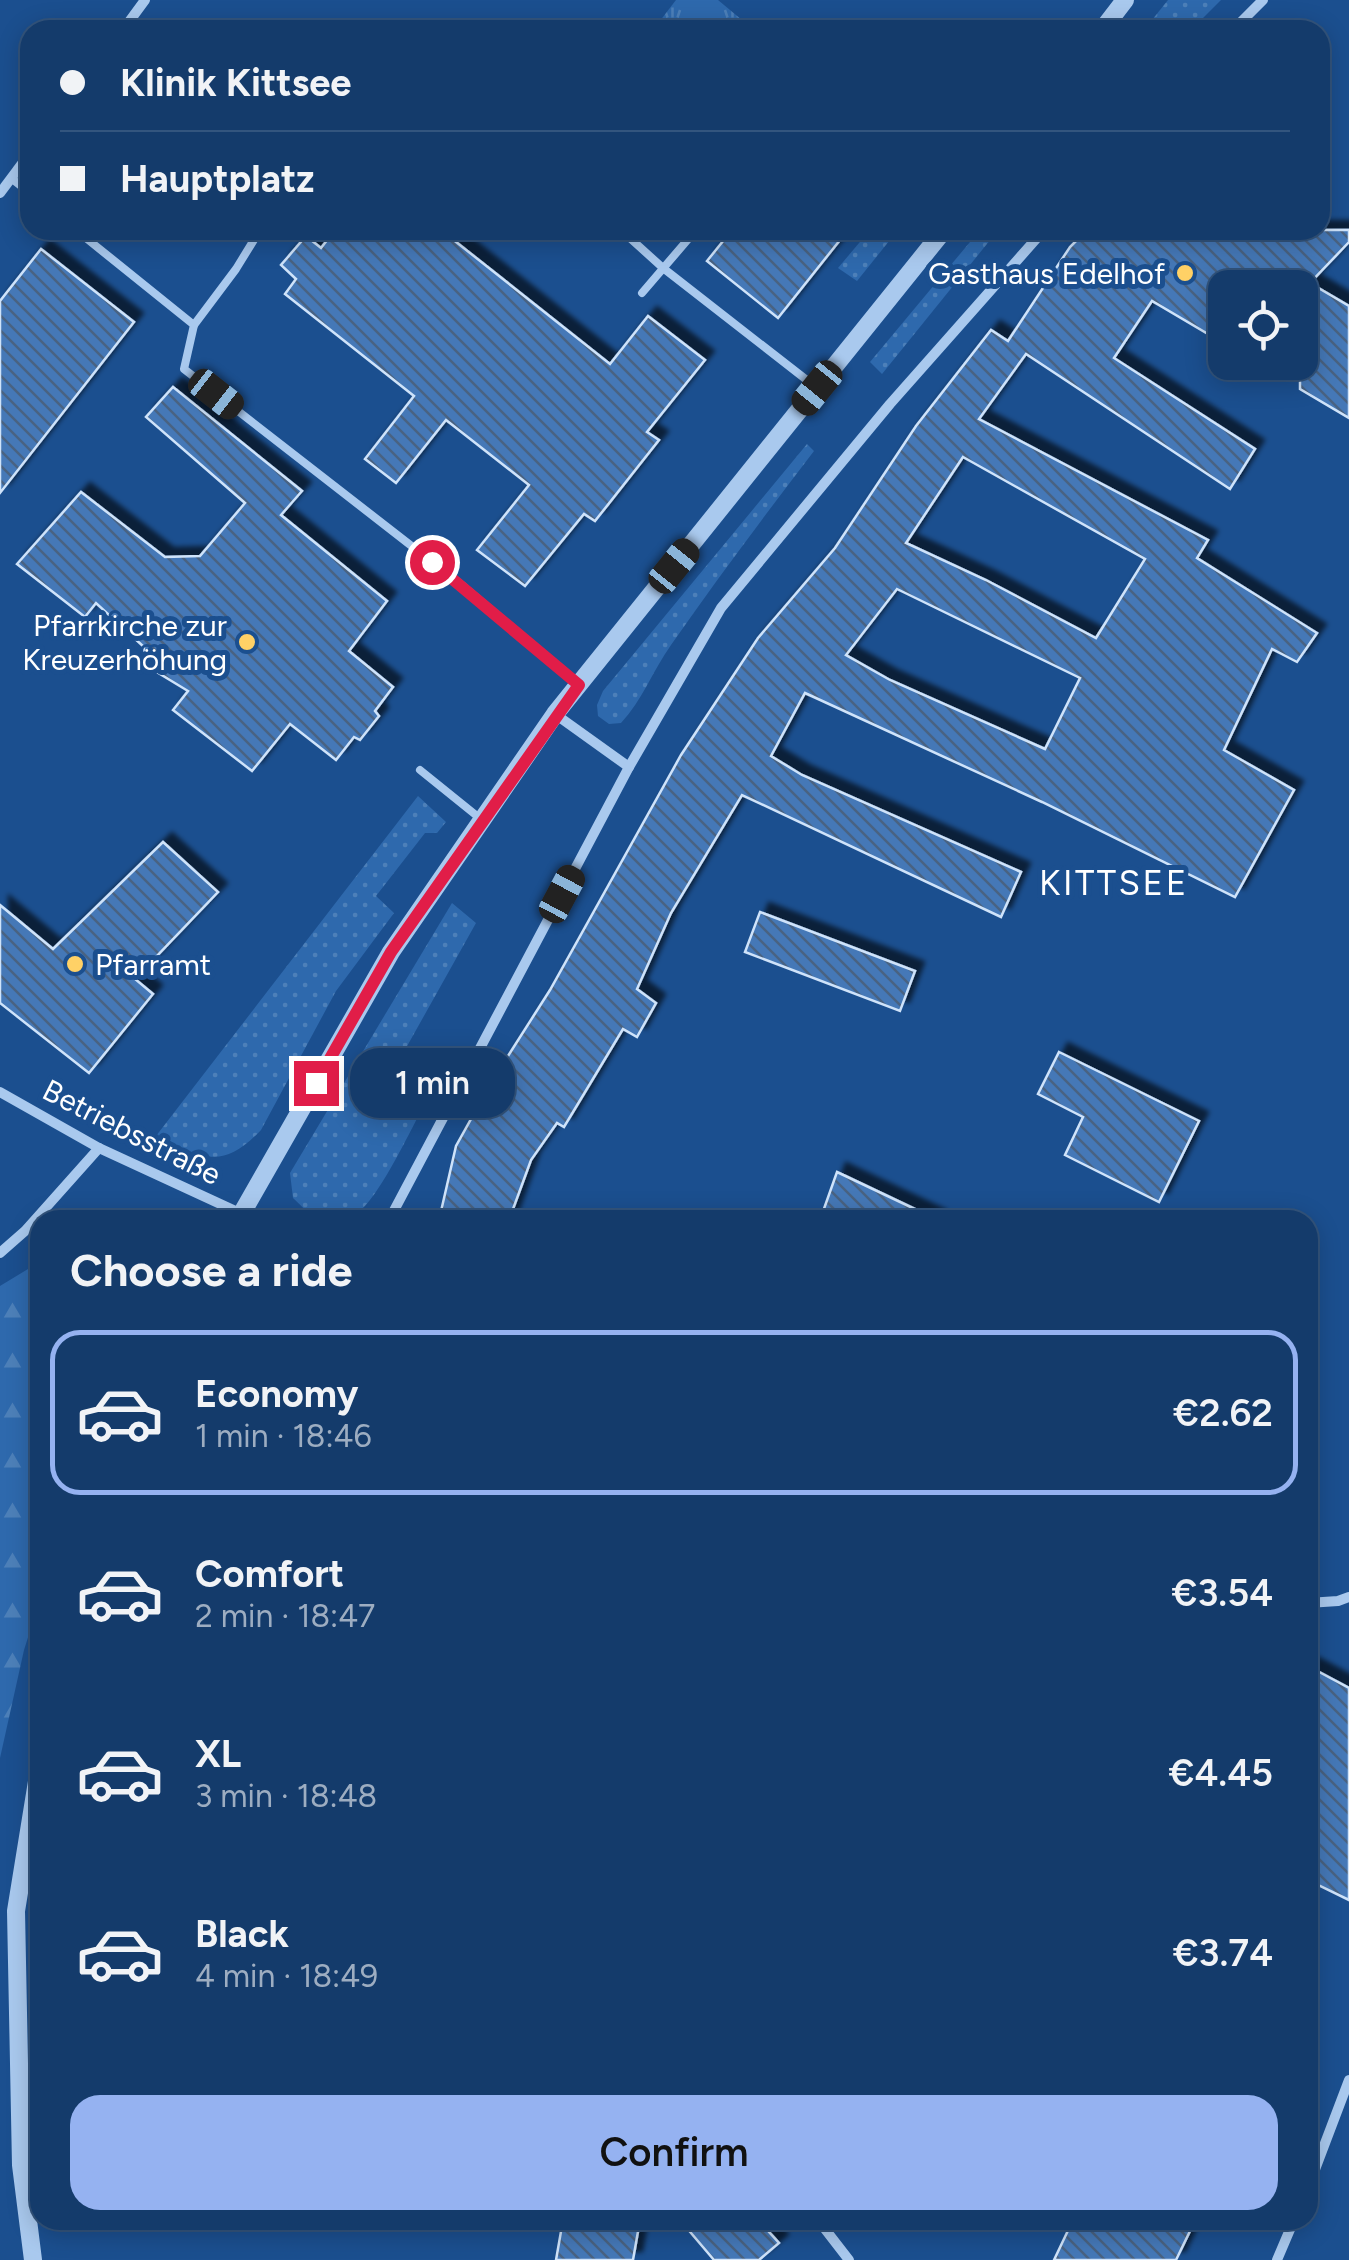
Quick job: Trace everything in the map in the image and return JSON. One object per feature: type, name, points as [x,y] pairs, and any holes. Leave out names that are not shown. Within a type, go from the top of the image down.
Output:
[{"type":"street","points":[[1110,20],[1125,0]]},
{"type":"street","points":[[1243,20],[1263,0]]},
{"type":"street","points":[[0,193],[20,166]]},
{"type":"street","points":[[249,1210],[391,952],[556,714],[936,240]]},
{"type":"street","points":[[394,1210],[628,767],[720,608],[890,404],[1035,240]]},
{"type":"street","points":[[556,714],[628,767]]},
{"type":"street","name":"Betriebsstraße","points":[[0,1092],[99,1148],[228,1210]]},
{"type":"street","points":[[44,1210],[99,1148]]},
{"type":"street","points":[[0,1253],[30,1225]]},
{"type":"street","points":[[1318,1602],[1345,1601]]},
{"type":"street","points":[[30,1826],[16,1912],[22,2164],[30,2228]]},
{"type":"street","points":[[1318,2162],[1349,2080]]},
{"type":"street","points":[[30,2230],[34,2260]]},
{"type":"street","points":[[826,2230],[848,2260]]},
{"type":"street","points":[[1277,2260],[1290,2230]]},
{"type":"lane","points":[[11,178],[20,185]]},
{"type":"lane","points":[[88,240],[194,325]]},
{"type":"lane","points":[[254,240],[194,325],[184,369],[462,586],[579,685]]},
{"type":"lane","points":[[632,240],[817,388]]},
{"type":"lane","points":[[642,292],[687,240]]},
{"type":"lane","points":[[420,770],[482,820]]},
{"type":"green space","points":[[676,0],[718,0],[742,20],[661,20]]},
{"type":"green space","points":[[1168,0],[1221,0],[1201,20],[1152,20]]},
{"type":"green space","points":[[862,240],[890,240],[857,281],[838,268]]},
{"type":"green space","points":[[972,240],[990,240],[882,374],[870,362]]},
{"type":"green space","points":[[807,444],[814,451],[688,620],[628,714],[621,723],[609,724],[598,716],[597,705],[603,691]]},
{"type":"green space","points":[[418,796],[446,822],[437,833],[425,833],[376,896],[394,913],[336,991],[261,1130],[234,1152],[211,1157],[156,1136]]},
{"type":"green space","points":[[452,903],[476,923],[392,1073],[427,1100],[385,1178],[360,1210],[306,1210],[293,1198],[290,1173]]},
{"type":"green space","points":[[30,1268],[30,1631],[0,1758],[0,1286]]},
{"type":"building","points":[[1330,230],[1349,230],[1349,242],[1318,275],[1318,270],[1208,270],[1208,334],[1152,301],[1114,358],[1255,449],[1230,489],[1026,354],[979,419],[1208,540],[1197,558],[1317,633],[1297,662],[1272,649],[1224,750],[1294,790],[1235,897],[1042,802],[805,693],[771,756],[802,775],[1021,872],[1001,917],[742,795],[671,913],[637,989],[656,1003],[637,1037],[623,1029],[564,1127],[557,1123],[531,1160],[513,1210],[441,1210],[456,1146],[550,990],[681,755],[758,638],[835,548],[916,426],[991,330],[1008,341],[1077,240],[1330,240]],"holes":[[[963,457],[1145,559],[1096,638],[906,543]],[[897,589],[1080,678],[1045,749],[890,680],[846,655]]]},
{"type":"building","points":[[303,240],[311,240],[321,248],[327,240],[454,240],[610,364],[648,316],[705,360],[647,432],[659,440],[595,521],[584,514],[525,586],[477,550],[529,485],[446,420],[396,483],[365,459],[414,396],[285,294],[296,279],[281,265]]},
{"type":"building","points":[[724,240],[840,240],[778,318],[707,261]]},
{"type":"building","points":[[41,249],[134,322],[0,493],[0,301]]},
{"type":"building","points":[[1318,288],[1349,306],[1349,418],[1300,389],[1300,380],[1318,380]]},
{"type":"building","name":"Pfarrkirche zur Kreuzerhöhung","points":[[173,387],[302,491],[281,515],[387,601],[349,651],[393,687],[375,711],[379,716],[360,740],[354,737],[336,760],[290,724],[252,771],[173,710],[188,691],[142,663],[144,647],[96,603],[85,617],[17,564],[81,492],[165,557],[200,556],[245,503],[146,417]]},
{"type":"building","name":"Pfarramt","points":[[163,842],[218,892],[135,979],[153,994],[89,1073],[0,1003],[0,905],[53,949]]},
{"type":"building","points":[[760,912],[915,971],[900,1011],[745,952]]},
{"type":"building","points":[[1059,1052],[1199,1121],[1159,1202],[1065,1155],[1083,1117],[1038,1094]]},
{"type":"building","points":[[837,1172],[917,1210],[824,1210]]},
{"type":"building","points":[[1318,1671],[1349,1688],[1349,1900],[1318,1885]]},
{"type":"building","points":[[561,2230],[638,2230],[633,2260],[556,2260]]},
{"type":"building","points":[[688,2230],[767,2230],[779,2243],[759,2260],[714,2260]]},
{"type":"building","points":[[1068,2230],[1191,2230],[1176,2260],[1054,2260]]},
{"type":"place","name":"Gasthaus Edelhof","points":[[1185,273]]},
{"type":"place","name":"Pfarrkirche zur Kreuzerhöhung","points":[[247,642]]},
{"type":"place","name":"Pfarramt","points":[[75,964]]},
{"type":"district","name":"KITTSEE","points":[[1114,883]]},
{"type":"route","points":[[316,1083],[391,952],[579,685],[432,562]]}]
